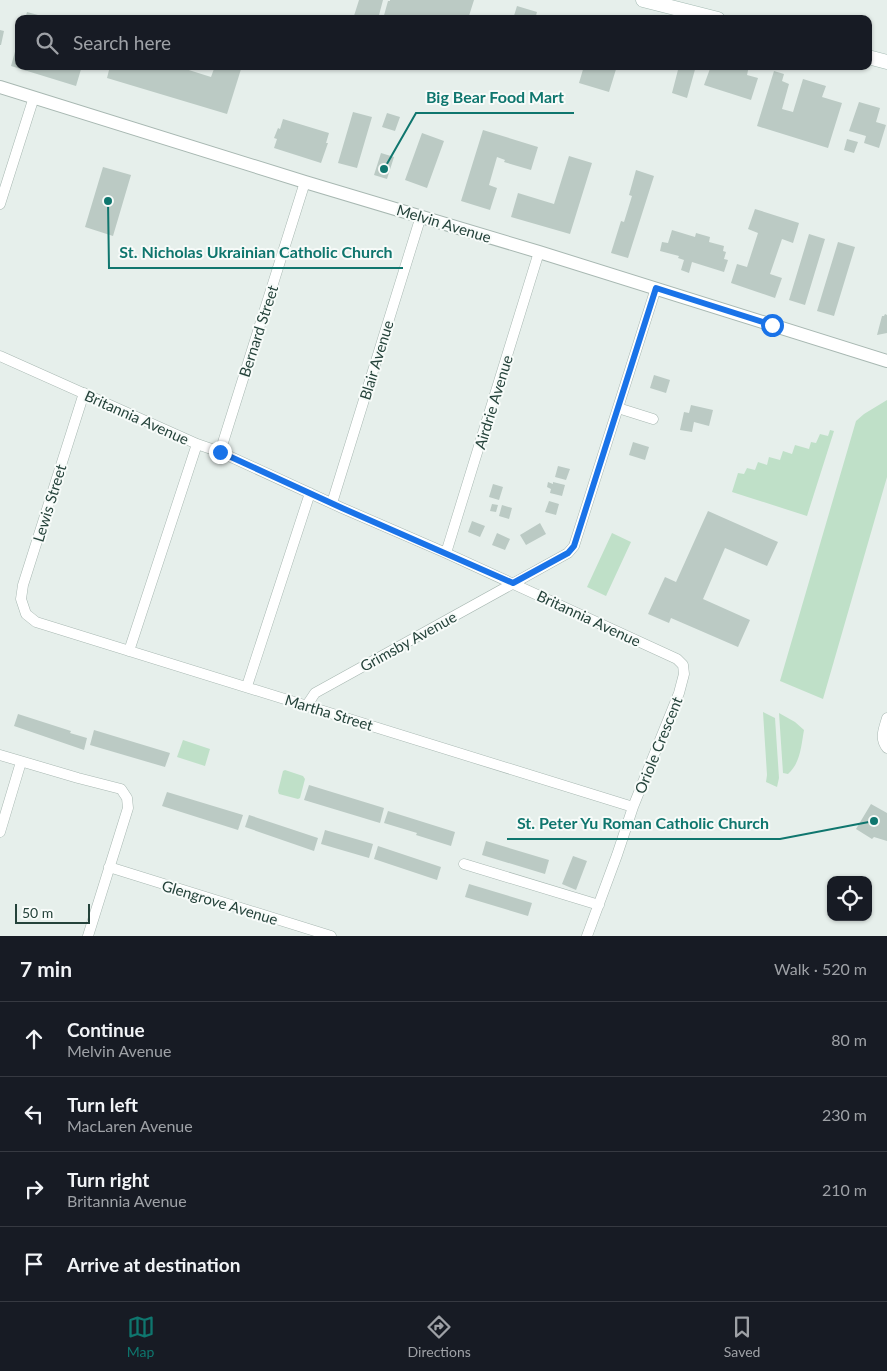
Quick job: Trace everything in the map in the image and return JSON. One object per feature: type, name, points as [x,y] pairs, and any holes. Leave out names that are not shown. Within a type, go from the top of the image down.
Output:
[{"type":"main road","points":[[643,0],[702,15]]},
{"type":"main road","points":[[872,58],[887,62]]},
{"type":"street","name":"Melvin Avenue","points":[[0,87],[656,288],[887,361]]},
{"type":"street","points":[[0,204],[34,97]]},
{"type":"street","name":"Bernard Street","points":[[220,452],[306,182]]},
{"type":"street","name":"Blair Avenue","points":[[332,503],[421,216]]},
{"type":"street","name":"Airdrie Avenue","points":[[446,553],[539,252]]},
{"type":"street","name":"Grimsby Avenue","points":[[307,705],[315,693],[320,690],[568,553],[574,546],[656,288]]},
{"type":"street","name":"Britannia Avenue","points":[[0,356],[513,583],[678,659],[684,665]]},
{"type":"street","name":"Lewis Street","points":[[26,614],[21,599],[23,585],[84,393]]},
{"type":"street","points":[[618,408],[653,419]]},
{"type":"street","points":[[129,651],[197,444]]},
{"type":"street","points":[[247,686],[310,493]]},
{"type":"street","name":"Martha Street","points":[[26,614],[36,622],[633,807]]},
{"type":"street","name":"Oriole Crescent","points":[[587,936],[618,855],[633,807],[679,693],[684,674],[684,665]]},
{"type":"street","points":[[885,745],[882,734],[887,718]]},
{"type":"street","points":[[0,754],[22,762],[121,789],[127,798],[128,808],[88,936]]},
{"type":"street","points":[[0,832],[22,762]]},
{"type":"street","points":[[464,864],[599,905]]},
{"type":"street","name":"Glengrove Avenue","points":[[110,867],[299,931],[331,936]]},
{"type":"green space","points":[[887,400],[887,477],[823,699],[780,681],[856,421]]},
{"type":"green space","points":[[830,430],[834,431],[807,516],[732,492],[738,473],[744,474],[747,468],[755,470],[758,462],[767,465],[769,457],[780,460],[783,451],[792,454],[795,445],[809,449],[811,442],[816,443],[820,434],[828,436]]},
{"type":"green space","points":[[612,533],[631,542],[606,596],[587,587]]},
{"type":"green space","points":[[763,712],[775,718],[779,778],[777,787],[766,782]]},
{"type":"green space","points":[[779,713],[795,722],[804,730],[798,759],[788,774],[783,773]]},
{"type":"green space","points":[[183,740],[210,749],[205,766],[177,757]]},
{"type":"green space","points":[[283,771],[303,776],[305,779],[300,798],[298,799],[279,794]]},
{"type":"building","points":[[359,0],[383,0],[379,15],[354,15]]},
{"type":"building","points":[[474,0],[469,15],[384,15],[388,1]]},
{"type":"building","points":[[517,6],[537,12],[536,15],[514,15]]},
{"type":"building","points":[[27,12],[38,15],[26,15]]},
{"type":"building","points":[[0,30],[4,31],[1,45],[0,45]]},
{"type":"building","points":[[15,52],[15,67],[11,66]]},
{"type":"building","points":[[24,70],[81,70],[76,86]]},
{"type":"building","points":[[109,70],[189,70],[211,77],[214,70],[241,70],[227,114],[107,78]]},
{"type":"building","points":[[583,70],[616,70],[609,92],[579,83]]},
{"type":"building","points":[[678,70],[695,70],[687,98],[672,93]]},
{"type":"building","points":[[710,70],[748,70],[747,75],[758,78],[751,100],[704,85]]},
{"type":"building","points":[[774,71],[784,74],[782,81],[789,84],[782,109],[793,112],[803,79],[826,86],[822,97],[842,103],[828,148],[757,126]]},
{"type":"building","points":[[859,102],[880,108],[876,122],[886,125],[879,148],[864,143],[866,136],[849,131]]},
{"type":"building","points":[[353,112],[372,117],[357,168],[338,163]]},
{"type":"building","points":[[387,113],[400,117],[395,131],[382,127]]},
{"type":"building","points":[[283,119],[329,133],[326,143],[328,143],[321,163],[274,148],[277,139],[274,138],[278,128],[280,129]]},
{"type":"building","points":[[483,130],[538,147],[531,170],[504,162],[505,160],[497,157],[489,185],[497,188],[490,210],[461,201]]},
{"type":"building","points":[[422,133],[444,141],[427,188],[405,180]]},
{"type":"building","points":[[847,139],[858,142],[854,153],[844,150]]},
{"type":"building","points":[[381,153],[394,157],[387,179],[374,175]]},
{"type":"building","points":[[569,156],[592,163],[570,234],[511,217],[518,193],[554,204]]},
{"type":"building","points":[[103,167],[131,175],[113,236],[85,227]]},
{"type":"building","points":[[636,170],[654,176],[628,258],[611,253],[621,221],[624,222],[632,196],[629,195]]},
{"type":"building","points":[[755,209],[799,223],[793,243],[782,239],[770,274],[782,278],[775,298],[731,283],[737,264],[747,267],[758,233],[748,229]]},
{"type":"building","points":[[672,230],[695,237],[696,233],[710,237],[709,242],[724,246],[723,251],[726,252],[724,259],[728,260],[724,272],[692,262],[689,273],[681,270],[684,260],[678,258],[679,256],[660,251],[662,242],[668,243]]},
{"type":"building","points":[[809,234],[825,239],[805,305],[789,300]]},
{"type":"building","points":[[838,242],[855,247],[834,316],[817,311]]},
{"type":"building","points":[[887,315],[887,333],[877,335],[882,316]]},
{"type":"building","points":[[654,375],[670,380],[666,393],[650,388]]},
{"type":"building","points":[[691,405],[713,410],[709,426],[694,422],[692,432],[680,430],[684,412],[689,413]]},
{"type":"building","points":[[633,442],[649,447],[645,460],[629,455]]},
{"type":"building","points":[[558,466],[570,469],[566,480],[555,477]]},
{"type":"building","points":[[548,482],[565,485],[562,496],[550,493],[551,489],[547,487]]},
{"type":"building","points":[[493,484],[503,487],[499,500],[489,497]]},
{"type":"building","points":[[549,501],[559,504],[556,515],[545,512]]},
{"type":"building","points":[[492,504],[498,505],[496,512],[490,511]]},
{"type":"building","points":[[502,505],[512,508],[509,519],[499,516]]},
{"type":"building","points":[[708,511],[778,542],[767,566],[725,548],[703,599],[750,620],[738,647],[671,618],[669,623],[648,614],[665,577],[676,582]]},
{"type":"building","points":[[472,521],[485,526],[480,537],[468,532]]},
{"type":"building","points":[[540,523],[546,534],[526,545],[520,535]]},
{"type":"building","points":[[497,533],[510,539],[505,550],[492,545]]},
{"type":"building","points":[[18,714],[87,738],[84,750],[14,726]]},
{"type":"building","points":[[94,730],[170,753],[165,767],[90,745]]},
{"type":"building","points":[[309,785],[384,808],[380,823],[304,800]]},
{"type":"building","points":[[167,792],[243,815],[238,830],[162,806]]},
{"type":"building","points":[[871,804],[887,813],[887,841],[874,837],[872,839],[856,829]]},
{"type":"building","points":[[388,811],[455,832],[451,846],[384,823]]},
{"type":"building","points":[[249,815],[318,838],[314,851],[245,827]]},
{"type":"building","points":[[325,830],[373,844],[369,858],[321,844]]},
{"type":"building","points":[[486,841],[549,860],[545,874],[482,855]]},
{"type":"building","points":[[378,846],[441,867],[437,880],[374,859]]},
{"type":"building","points":[[573,856],[587,861],[576,890],[562,884]]},
{"type":"building","points":[[469,884],[532,903],[528,916],[465,897]]},
{"type":"place","name":"Big Bear Food Mart","points":[[384,169]]},
{"type":"place","name":"St. Nicholas Ukrainian Catholic Church","points":[[108,201]]},
{"type":"place","name":"St. Peter Yu Roman Catholic Church","points":[[874,821]]},
{"type":"route","points":[[220,452],[513,583],[568,553],[574,546],[656,288],[772,325]]}]
